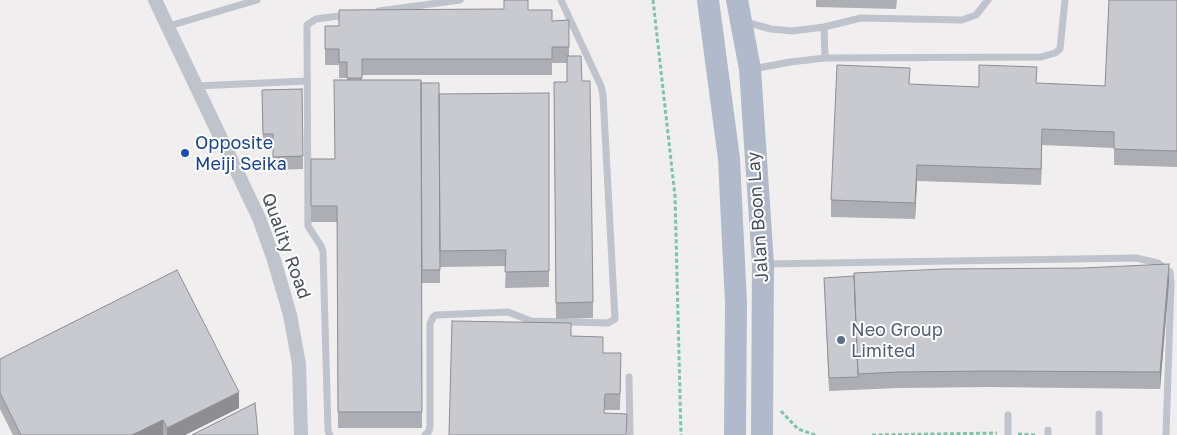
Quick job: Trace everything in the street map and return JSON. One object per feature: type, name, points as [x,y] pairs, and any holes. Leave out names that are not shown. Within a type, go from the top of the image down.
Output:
[{"type":"main road","name":"Jalan Boon Lay","points":[[708,0],[729,159],[736,303],[735,435]]},
{"type":"main road","name":"Jalan Boon Lay","points":[[740,11],[750,69],[763,264],[762,435]]},
{"type":"street","name":"Quality Road","points":[[155,0],[259,218],[290,315],[299,364],[301,435]]},
{"type":"lane","points":[[169,26],[257,0]]},
{"type":"lane","points":[[374,11],[460,0]]},
{"type":"lane","points":[[425,435],[429,431],[430,426],[430,324],[432,317],[436,315],[508,312],[531,321],[608,323],[615,320],[603,95],[601,86],[561,0]]},
{"type":"lane","points":[[740,11],[771,29],[792,31],[824,27],[861,18],[962,20],[976,15],[988,0]]},
{"type":"lane","points":[[750,69],[825,58],[1032,57],[1050,55],[1055,53],[1062,45],[1065,0]]},
{"type":"lane","points":[[330,435],[328,431],[323,252],[308,226],[307,25],[316,19],[354,14]]},
{"type":"lane","points":[[824,27],[825,58]]},
{"type":"lane","points":[[196,86],[307,81]]},
{"type":"lane","points":[[763,264],[1136,258],[1158,262],[1170,272],[1171,284],[1166,435]]},
{"type":"lane","points":[[630,377],[630,435]]},
{"type":"lane","points":[[1099,414],[1099,435]]},
{"type":"lane","points":[[1008,415],[1008,434]]},
{"type":"path","points":[[653,0],[675,196],[681,435]]},
{"type":"path","points":[[872,435],[1042,435]]},
{"type":"building","points":[[504,0],[528,0],[528,10],[552,10],[552,21],[569,20],[569,47],[552,47],[552,59],[362,59],[362,78],[347,78],[347,62],[339,62],[339,49],[325,49],[325,26],[339,26],[339,10],[504,9]]},
{"type":"building","points":[[1109,0],[1177,0],[1177,151],[1114,149],[1114,132],[1042,129],[1041,169],[917,165],[915,203],[831,200],[837,65],[910,68],[909,84],[979,87],[979,65],[1037,67],[1036,83],[1105,86]]},
{"type":"building","points":[[567,56],[581,56],[582,81],[590,81],[593,302],[556,303],[554,82],[567,82]]},
{"type":"building","points":[[334,80],[421,80],[422,412],[338,412],[337,206],[311,206],[311,159],[335,159]]},
{"type":"building","points":[[421,83],[439,83],[440,270],[422,270]]},
{"type":"building","points":[[302,89],[303,156],[273,157],[273,134],[263,134],[262,90]]},
{"type":"building","points":[[549,93],[549,271],[505,272],[506,250],[440,251],[439,94]]},
{"type":"building","points":[[1169,264],[1160,372],[990,371],[858,374],[854,273],[944,269],[1083,268]]},
{"type":"building","points":[[177,270],[239,392],[167,428],[163,420],[132,435],[21,435],[0,393],[0,359]]},
{"type":"building","name":"Neo Group Limited","points":[[854,276],[858,377],[829,378],[824,278]]},
{"type":"building","points":[[452,321],[571,323],[571,336],[603,337],[603,353],[621,353],[620,394],[605,394],[604,413],[627,414],[626,435],[449,435]]},
{"type":"building","points":[[255,403],[258,435],[192,435]]},
{"type":"place","name":"Opposite Meiji Seika","points":[[185,153]]},
{"type":"place","name":"Neo Group Limited","points":[[841,340]]}]
